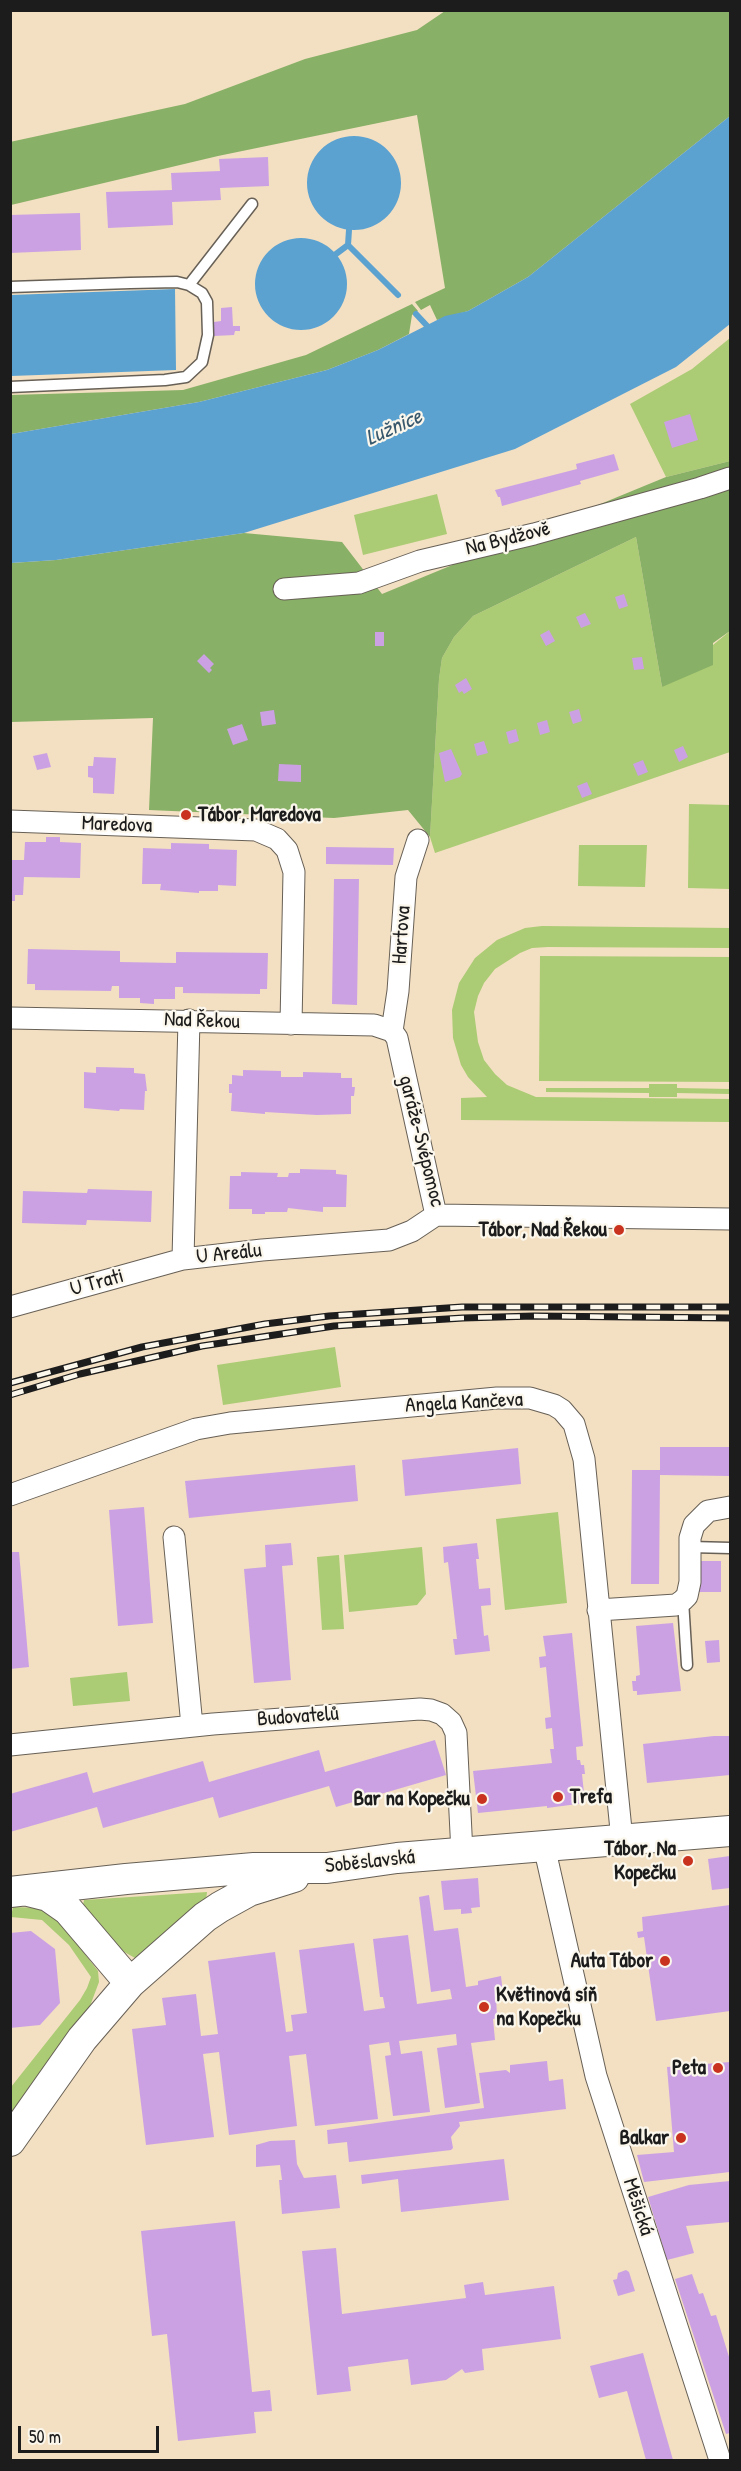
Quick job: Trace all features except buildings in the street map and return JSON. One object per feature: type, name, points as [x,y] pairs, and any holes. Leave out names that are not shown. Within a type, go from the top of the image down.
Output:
[{"type":"main road","name":"Soběslavská","points":[[17,1891],[254,1868],[327,1868],[397,1858],[730,1831]]},
{"type":"main road","points":[[10,2141],[82,2039],[130,1983],[205,1917],[236,1898],[265,1886],[327,1868]]},
{"type":"main road","points":[[17,1891],[48,1896],[61,1904],[130,1983]]},
{"type":"street","name":"Na Bydžově","points":[[284,589],[358,583],[420,561],[534,534],[730,478]]},
{"type":"street","name":"Maredova","points":[[10,821],[256,830],[277,839],[287,850],[294,872],[291,1024]]},
{"type":"street","name":"Hartova","points":[[392,1031],[398,991],[406,877],[418,840]]},
{"type":"street","name":"Nad Řekou","points":[[10,1018],[374,1025],[392,1031]]},
{"type":"street","name":"U Areálu","points":[[189,1020],[183,1259],[389,1240],[412,1231],[436,1215]]},
{"type":"street","name":"garáže-Svépomoc","points":[[392,1031],[396,1038],[436,1215],[730,1219]]},
{"type":"street","name":"U Trati","points":[[10,1307],[183,1259]]},
{"type":"street","name":"Angela Kančeva","points":[[10,1495],[196,1429],[230,1423],[474,1400],[530,1398],[562,1410],[578,1431],[584,1459],[622,1840]]},
{"type":"street","points":[[598,1610],[676,1605],[683,1600],[687,1596],[690,1582],[691,1531],[697,1520],[708,1511],[730,1507]]},
{"type":"street","points":[[174,1537],[192,1726]]},
{"type":"street","name":"Budovatelů","points":[[10,1745],[192,1726],[420,1709],[442,1714],[452,1722],[456,1733],[462,1853]]},
{"type":"street","name":"Měšická","points":[[544,1846],[596,2076],[714,2457]]},
{"type":"lane","points":[[189,285],[252,204]]},
{"type":"lane","points":[[10,287],[177,282],[189,285],[202,293],[207,302],[208,335],[202,362],[186,377],[127,383],[10,387]]},
{"type":"lane","points":[[690,1548],[730,1548]]},
{"type":"lane","points":[[683,1600],[687,1665]]},
{"type":"green space","points":[[445,11],[730,11],[730,116],[528,277],[468,311],[437,320],[430,305],[421,310],[415,302],[445,288],[417,115],[218,156],[11,205],[10,142],[185,104],[305,59],[417,30]]},
{"type":"green space","points":[[412,304],[418,311],[412,315],[409,334],[378,350],[327,370],[199,402],[11,434],[10,395],[183,390],[306,355]]},
{"type":"green space","points":[[730,338],[730,461],[666,477],[630,404],[692,369]]},
{"type":"green space","points":[[730,461],[730,631],[713,643],[713,665],[662,687],[636,537],[473,616],[454,637],[442,658],[430,837],[408,810],[334,818],[149,810],[153,718],[11,722],[11,563],[56,560],[244,533],[342,542],[382,594],[666,477]]},
{"type":"green space","points":[[437,494],[447,534],[363,555],[354,515]]},
{"type":"green space","points":[[636,537],[662,687],[730,631],[730,752],[435,853],[430,837],[439,679],[442,658],[454,637],[473,616]]},
{"type":"green space","points":[[689,804],[730,805],[730,889],[688,888]]},
{"type":"green space","points":[[579,845],[647,845],[645,887],[578,886]]},
{"type":"green space","points":[[542,926],[730,928],[730,948],[548,947],[532,948],[520,953],[495,969],[484,983],[474,1012],[478,1042],[484,1060],[495,1074],[507,1085],[536,1097],[730,1099],[730,1122],[461,1120],[461,1098],[487,1097],[468,1077],[461,1065],[453,1038],[452,1010],[459,983],[475,958],[497,940],[525,928]]},
{"type":"green space","points":[[540,956],[730,957],[730,1082],[539,1081]]},
{"type":"green space","points":[[649,1084],[677,1084],[677,1088],[730,1089],[730,1094],[677,1093],[677,1097],[649,1097],[649,1093],[546,1092],[546,1088],[649,1088]]},
{"type":"green space","points":[[335,1347],[341,1387],[223,1405],[217,1365]]},
{"type":"green space","points":[[558,1512],[567,1603],[505,1610],[496,1519]]},
{"type":"green space","points":[[422,1547],[426,1594],[417,1605],[349,1612],[344,1555]]},
{"type":"green space","points":[[339,1555],[344,1629],[322,1630],[317,1557]]},
{"type":"green space","points":[[127,1672],[130,1701],[73,1706],[70,1678]]},
{"type":"green space","points":[[207,1892],[206,1900],[135,1958],[119,1949],[82,1910],[84,1900]]},
{"type":"green space","points":[[13,1907],[40,1908],[51,1914],[98,1971],[99,1982],[90,2006],[11,2117],[11,2087],[80,2000],[91,1977],[69,1945],[42,1920],[11,1917]]},
{"type":"water","name":"Lužnice","points":[[730,116],[730,324],[676,367],[515,449],[244,533],[56,560],[11,563],[11,434],[199,402],[327,370],[378,350],[445,316],[468,311],[528,277]]},
{"type":"water","points":[[354,136],[372,140],[387,150],[397,165],[401,183],[397,201],[387,216],[372,226],[354,230],[336,226],[321,216],[311,201],[307,183],[311,165],[321,150],[336,140]]},
{"type":"water","points":[[301,238],[319,241],[334,251],[344,266],[347,284],[344,302],[334,317],[319,327],[301,330],[283,327],[268,317],[258,302],[255,284],[258,266],[268,251],[283,241]]},
{"type":"water","points":[[175,289],[176,370],[11,376],[11,295]]},
{"type":"waterway","points":[[336,254],[348,245],[349,230]]},
{"type":"waterway","points":[[348,245],[398,295]]},
{"type":"waterway","points":[[416,314],[430,329]]},
{"type":"railway","points":[[10,1383],[142,1347],[265,1324],[329,1316],[462,1307],[730,1307]]},
{"type":"railway","points":[[10,1395],[80,1374],[202,1346],[334,1326],[534,1316],[730,1318]]},
{"type":"place","name":"Tábor, Maredova","points":[[186,815]]},
{"type":"place","name":"Tábor, Nad Řekou","points":[[619,1230]]},
{"type":"place","name":"Trefa","points":[[558,1797]]},
{"type":"place","name":"Bar na Kopečku","points":[[482,1799]]},
{"type":"place","name":"Tábor, Na Kopečku","points":[[688,1861]]},
{"type":"place","name":"Auta Tábor","points":[[665,1961]]},
{"type":"place","name":"Květinová síň na Kopečku","points":[[484,2007]]},
{"type":"place","name":"Peta","points":[[718,2068]]},
{"type":"place","name":"Balkar","points":[[681,2138]]}]
